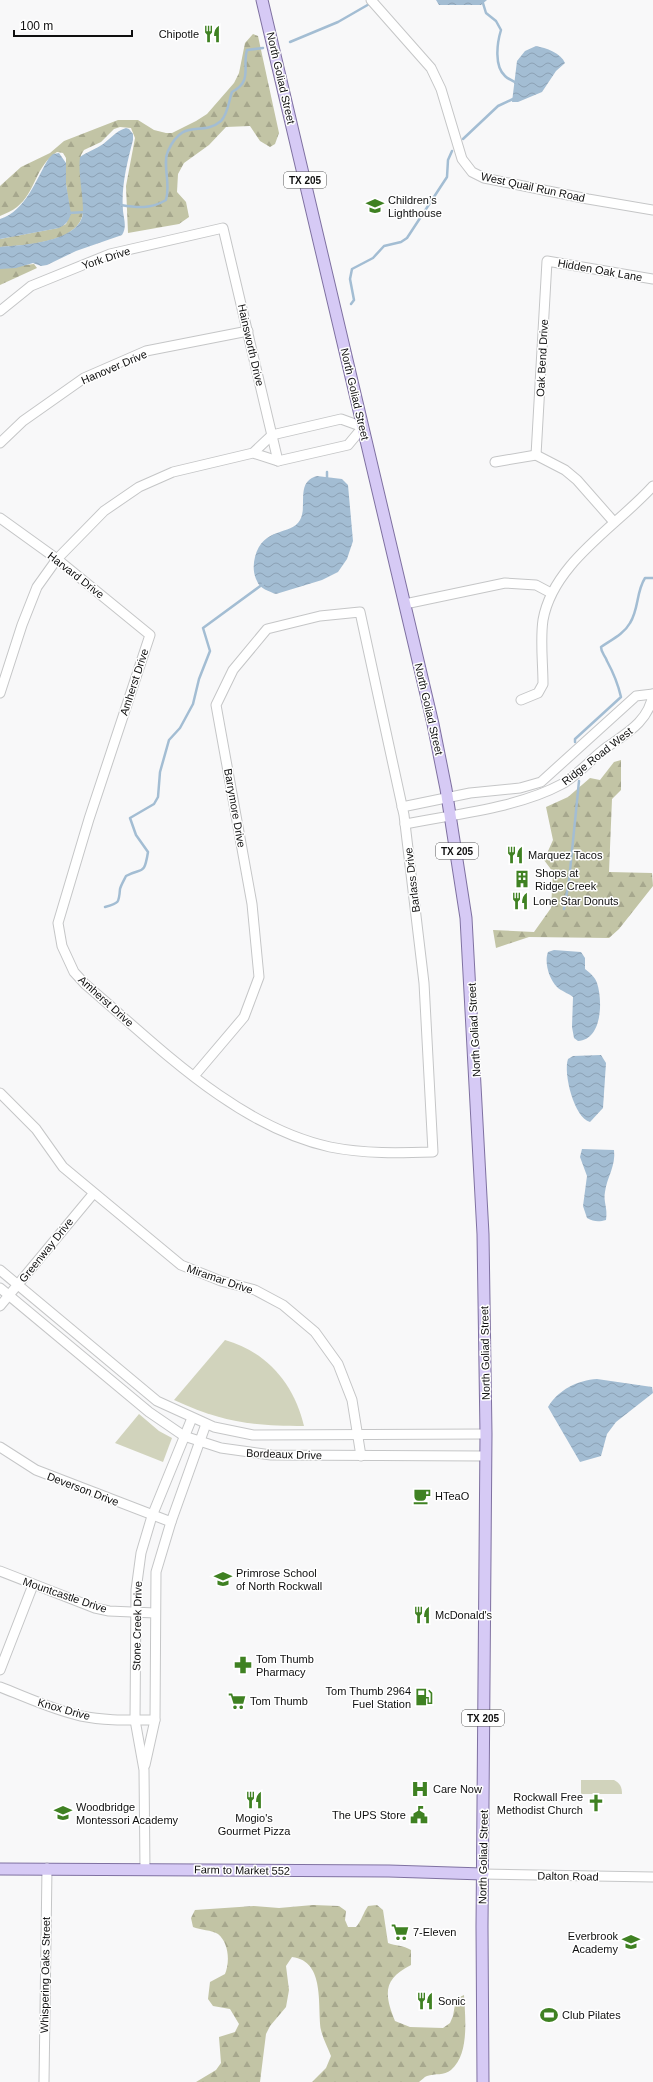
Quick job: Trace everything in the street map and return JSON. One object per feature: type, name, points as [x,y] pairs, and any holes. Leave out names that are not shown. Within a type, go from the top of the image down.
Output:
[{"type":"main road","name":"North Goliad Street","points":[[262,0],[435,731],[462,882],[470,956],[484,1234],[486,1434],[483,2082]]},
{"type":"main road","name":"Farm to Market 552","points":[[0,1869],[144,1869],[483,1874]]},
{"type":"street","name":"West Quail Run Road","points":[[371,0],[431,68],[441,89],[462,158],[472,172],[484,178],[588,199],[653,210]]},
{"type":"street","name":"York Drive","points":[[0,311],[31,286],[110,254],[223,228]]},
{"type":"street","name":"Hainsworth Drive","points":[[223,228],[278,461]]},
{"type":"street","name":"Hidden Oak Lane","points":[[547,261],[653,279]]},
{"type":"street","name":"Oak Bend Drive","points":[[536,455],[547,261]]},
{"type":"street","name":"Hanover Drive","points":[[0,443],[22,421],[84,378],[146,352],[248,331]]},
{"type":"street","points":[[0,693],[22,624],[37,587],[57,559],[104,511],[139,487],[173,472],[253,453],[272,435],[341,419],[363,427],[348,445],[278,461],[253,453]]},
{"type":"street","points":[[495,462],[536,455],[565,470],[577,480],[614,522]]},
{"type":"street","points":[[521,700],[538,693],[543,684],[543,621],[551,592],[570,566],[614,522],[634,507],[653,486]]},
{"type":"street","name":"Harvard Drive","points":[[0,518],[57,559],[150,635]]},
{"type":"street","points":[[405,604],[506,582],[536,585],[551,592]]},
{"type":"street","name":"Barlass Drive","points":[[360,612],[405,824],[424,983],[433,1152]]},
{"type":"street","name":"Barrymore Drive","points":[[194,1076],[244,1018],[259,977],[252,904],[216,705],[233,670],[268,630],[320,616],[360,612]]},
{"type":"street","name":"Amherst Drive","points":[[150,635],[89,819],[58,923],[62,946],[74,972],[85,984],[211,1091],[239,1109],[282,1131],[330,1147],[380,1154],[433,1152]]},
{"type":"street","name":"Ridge Road West","points":[[402,807],[448,798],[520,788],[542,782],[555,772],[636,696],[653,694],[651,706],[631,731],[586,763],[564,783],[539,795],[524,800],[405,824]]},
{"type":"street","points":[[520,788],[524,800]]},
{"type":"street","name":"Miramar Drive","points":[[0,1093],[36,1129],[63,1167],[93,1194],[181,1265],[221,1281],[255,1290],[283,1305],[315,1332],[338,1364],[352,1400],[359,1435],[361,1456]]},
{"type":"street","name":"Greenway Drive","points":[[0,1306],[93,1194]]},
{"type":"street","name":"Bordeaux Drive","points":[[0,1270],[157,1401],[206,1424],[228,1431],[253,1435],[486,1434]]},
{"type":"street","name":"Bordeaux Drive","points":[[0,1288],[149,1412],[184,1436],[201,1442],[244,1453],[271,1455],[485,1456]]},
{"type":"street","points":[[87,1360],[96,1350]]},
{"type":"street","name":"Stone Creek Drive","points":[[144,1869],[144,1770],[135,1720],[136,1590],[141,1553],[152,1516],[192,1418]]},
{"type":"street","name":"Stone Creek Drive","points":[[144,1770],[155,1720],[156,1572],[171,1522],[201,1442],[206,1424]]},
{"type":"street","name":"Deverson Drive","points":[[0,1447],[36,1470],[152,1516],[171,1522]]},
{"type":"street","name":"Mountcastle Drive","points":[[0,1571],[95,1608],[109,1611],[155,1613]]},
{"type":"street","points":[[0,1670],[33,1585]]},
{"type":"street","name":"Knox Drive","points":[[0,1687],[80,1716],[104,1720],[155,1720]]},
{"type":"street","name":"Whispering Oaks Street","points":[[44,2082],[47,1868]]},
{"type":"street","name":"Dalton Road","points":[[483,1874],[653,1877]]},
{"type":"green space","points":[[253,34],[258,36],[279,133],[275,144],[270,147],[260,141],[250,126],[226,127],[209,145],[184,163],[178,174],[177,192],[186,202],[189,217],[179,224],[128,233],[126,186],[135,138],[131,128],[120,127],[114,129],[101,142],[84,150],[81,155],[80,169],[83,211],[80,222],[73,230],[50,240],[23,245],[0,247],[0,239],[58,228],[66,224],[70,214],[66,184],[66,158],[63,153],[57,152],[44,164],[23,201],[11,211],[0,216],[0,186],[21,167],[50,153],[64,141],[118,120],[138,120],[154,130],[166,133],[172,133],[196,121],[207,114],[234,83],[239,73],[245,43]]},
{"type":"green space","points":[[34,264],[37,268],[0,285],[0,268]]},
{"type":"green space","points":[[621,760],[621,790],[612,799],[609,872],[652,873],[653,886],[619,929],[609,938],[529,937],[496,948],[493,930],[534,932],[551,908],[553,872],[544,860],[553,840],[546,807],[568,797],[590,778],[600,780],[614,762]]},
{"type":"green space","points":[[225,1340],[240,1345],[266,1361],[286,1383],[304,1426],[252,1424],[222,1418],[174,1400]]},
{"type":"green space","points":[[139,1414],[159,1431],[172,1438],[163,1462],[115,1443]]},
{"type":"green space","points":[[581,1780],[614,1780],[618,1782],[622,1789],[622,1794],[581,1794]]},
{"type":"green space","points":[[313,1905],[339,1906],[346,1911],[345,1920],[348,1927],[356,1927],[368,1906],[377,1905],[383,1910],[388,1943],[411,1950],[411,1965],[395,1976],[388,1988],[389,2003],[395,2021],[410,2027],[443,2028],[450,2023],[453,2016],[456,1999],[464,1995],[464,2045],[457,2063],[451,2070],[445,2073],[427,2076],[419,2082],[312,2082],[326,2068],[331,2056],[321,2030],[318,1986],[315,1976],[310,1967],[303,1960],[292,1957],[286,1966],[289,1990],[286,2007],[270,2026],[266,2034],[260,2082],[196,2082],[216,2070],[221,2063],[219,2037],[235,2032],[239,2024],[230,2009],[213,2006],[208,1999],[210,1982],[225,1974],[228,1964],[228,1953],[222,1938],[218,1934],[193,1927],[191,1918],[195,1910],[254,1906],[279,1908]]},
{"type":"water","points":[[436,0],[487,0],[481,5],[439,5]]},
{"type":"water","points":[[536,46],[557,54],[565,63],[556,71],[542,92],[518,102],[512,102],[517,61],[525,51]]},
{"type":"water","points":[[126,128],[133,134],[133,140],[124,184],[123,211],[125,226],[122,235],[76,251],[47,265],[41,266],[33,263],[16,268],[0,269],[0,247],[23,245],[50,240],[74,229],[81,221],[83,210],[80,157],[104,144],[119,131]]},
{"type":"water","points":[[59,153],[66,163],[66,184],[71,214],[65,224],[59,228],[0,239],[0,219],[9,215],[24,202],[49,158],[53,154]]},
{"type":"water","points":[[317,476],[342,479],[348,485],[353,541],[347,559],[338,572],[322,580],[276,594],[260,586],[258,583],[254,569],[255,557],[264,540],[296,525],[300,520],[306,483],[310,479]]},
{"type":"water","points":[[554,950],[581,952],[585,958],[585,969],[594,977],[597,983],[600,1000],[599,1018],[592,1034],[586,1039],[578,1041],[574,1038],[572,1027],[573,997],[560,990],[554,984],[550,975],[547,965],[547,956],[548,952]]},
{"type":"water","points":[[601,1055],[606,1063],[603,1108],[590,1122],[584,1119],[579,1112],[571,1094],[567,1074],[568,1059],[573,1056]]},
{"type":"water","points":[[582,1149],[614,1150],[613,1166],[605,1195],[606,1220],[596,1221],[587,1218],[583,1206],[587,1176],[580,1157]]},
{"type":"water","points":[[597,1379],[652,1387],[653,1393],[616,1422],[607,1434],[601,1456],[580,1462],[548,1407],[557,1396],[569,1387],[583,1381]]},
{"type":"waterway","points":[[482,0],[486,13],[496,21],[501,30],[497,54],[499,66],[505,76],[517,83]]},
{"type":"waterway","points":[[290,42],[338,22],[371,3]]},
{"type":"waterway","points":[[121,205],[144,207],[155,205],[166,200],[168,187],[166,156],[174,140],[180,134],[187,131],[214,126],[221,121],[227,111],[232,92],[238,88],[245,78],[247,50],[263,48]]},
{"type":"waterway","points":[[463,139],[498,106],[513,99]]},
{"type":"waterway","points":[[351,304],[354,300],[350,279],[352,269],[373,258],[384,246],[401,242],[407,238],[447,177],[448,160],[452,151]]},
{"type":"waterway","points":[[68,213],[87,212]]},
{"type":"waterway","points":[[327,472],[327,479]]},
{"type":"waterway","points":[[575,742],[575,739],[621,697],[615,678],[601,647],[627,627],[633,618],[642,583],[645,578],[653,578]]},
{"type":"waterway","points":[[105,907],[116,903],[119,900],[120,887],[126,876],[144,868],[148,852],[136,835],[130,818],[154,804],[158,797],[160,772],[169,740],[180,728],[193,704],[199,679],[210,651],[203,628],[263,584]]},
{"type":"waterway","points":[[564,909],[569,881],[579,781]]},
{"type":"place","name":"Chipotle","points":[[212,34]]},
{"type":"place","name":"Children’s Lighthouse","points":[[375,206]]},
{"type":"place","name":"Marquez Tacos","points":[[515,855]]},
{"type":"place","name":"Shops at Ridge Creek","points":[[522,879]]},
{"type":"place","name":"Lone Star Donuts","points":[[520,901]]},
{"type":"place","name":"HTeaO","points":[[422,1496]]},
{"type":"place","name":"Primrose School of North Rockwall","points":[[223,1579]]},
{"type":"place","name":"McDonald's","points":[[422,1615]]},
{"type":"place","name":"Tom Thumb Pharmacy","points":[[243,1665]]},
{"type":"place","name":"Tom Thumb 2964 Fuel Station","points":[[424,1697]]},
{"type":"place","name":"Tom Thumb","points":[[237,1701]]},
{"type":"place","name":"Care Now","points":[[420,1789]]},
{"type":"place","name":"Mogio's Gourmet Pizza","points":[[254,1800]]},
{"type":"place","name":"Rockwall Free Methodist Church","points":[[596,1803]]},
{"type":"place","name":"Woodbridge Montessori Academy","points":[[63,1813]]},
{"type":"place","name":"The UPS Store","points":[[419,1815]]},
{"type":"place","name":"7-Eleven","points":[[400,1932]]},
{"type":"place","name":"Everbrook Academy","points":[[631,1942]]},
{"type":"place","name":"Sonic","points":[[425,2001]]},
{"type":"place","name":"Club Pilates","points":[[549,2015]]}]
